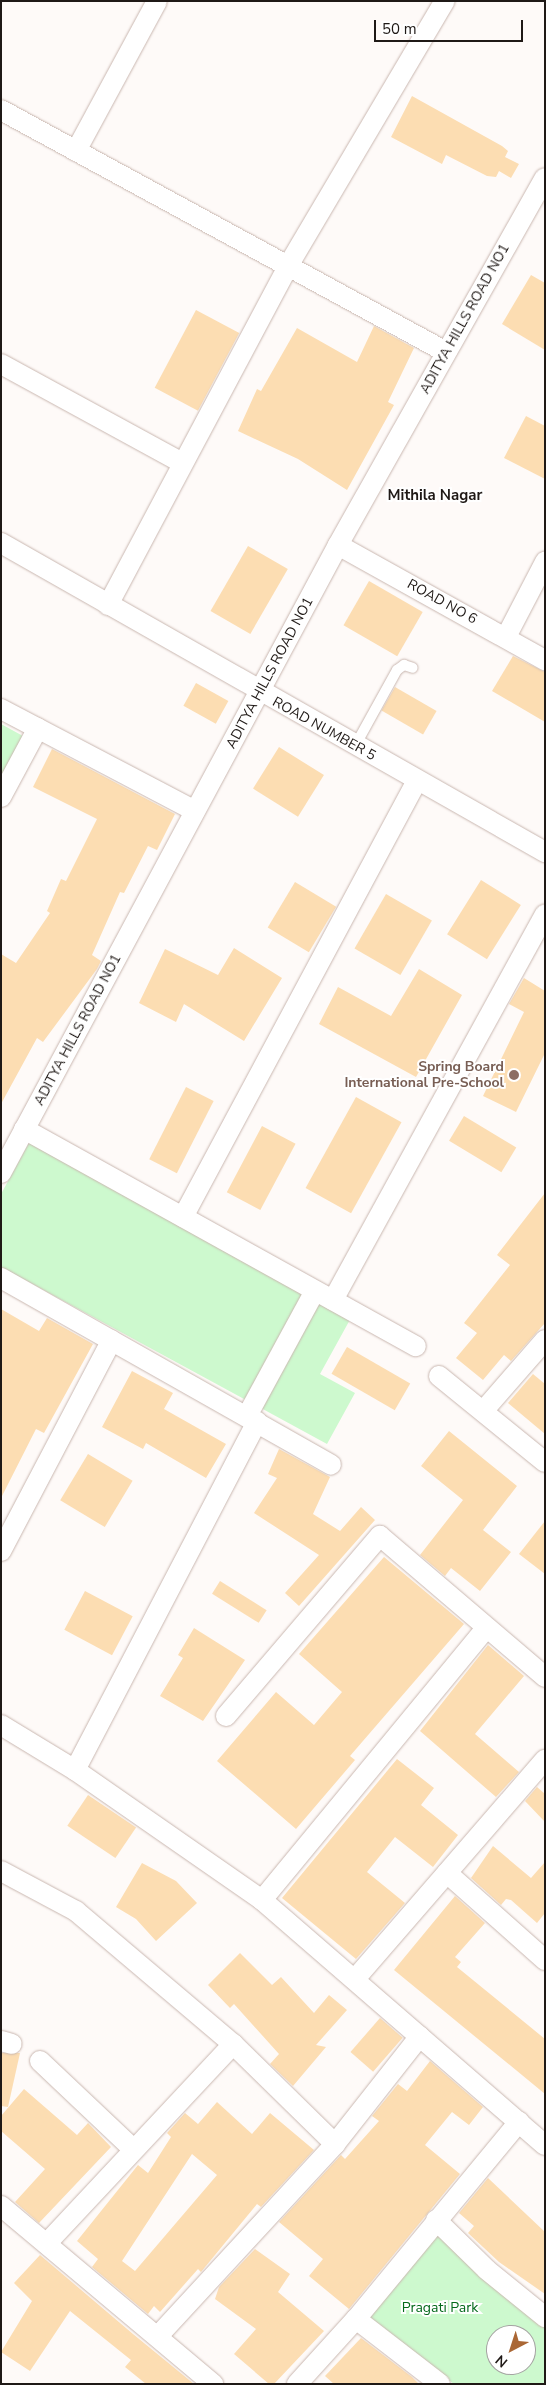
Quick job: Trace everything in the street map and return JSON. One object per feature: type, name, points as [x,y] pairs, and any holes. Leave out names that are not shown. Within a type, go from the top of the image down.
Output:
[{"type":"street","points":[[76,150],[157,1]]},
{"type":"street","points":[[108,604],[181,462],[288,266],[445,1]]},
{"type":"street","points":[[1,110],[446,352]]},
{"type":"street","name":"ADITYA HILLS ROAD NO1","points":[[1,1173],[195,811],[261,693],[338,545],[545,178]]},
{"type":"street","points":[[1,364],[181,462]]},
{"type":"street","name":"ROAD NUMBER 5","points":[[1,543],[261,693],[545,852]]},
{"type":"street","name":"ROAD NO 6","points":[[338,545],[545,660]]},
{"type":"street","points":[[506,637],[545,562]]},
{"type":"street","points":[[1,709],[195,811]]},
{"type":"street","points":[[1,797],[38,728]]},
{"type":"street","points":[[183,1217],[417,781]]},
{"type":"street","points":[[333,1300],[545,914]]},
{"type":"street","points":[[24,1129],[416,1346]]},
{"type":"street","points":[[1,1278],[330,1464]]},
{"type":"street","points":[[75,1770],[315,1291]]},
{"type":"street","points":[[1,1551],[112,1340]]},
{"type":"street","points":[[484,1410],[545,1340]]},
{"type":"street","points":[[439,1376],[484,1410],[545,1462]]},
{"type":"street","points":[[226,1716],[380,1536],[545,1677]]},
{"type":"street","points":[[262,1900],[486,1628]]},
{"type":"street","points":[[1,1725],[75,1770],[262,1900],[545,2145]]},
{"type":"street","points":[[355,1979],[543,1765]]},
{"type":"street","points":[[1,1871],[76,1911],[233,2044],[335,2144]]},
{"type":"street","points":[[447,1873],[545,1960]]},
{"type":"street","points":[[158,2336],[335,2144],[420,2036]]},
{"type":"street","points":[[48,2242],[233,2044]]},
{"type":"street","points":[[40,2061],[134,2150]]},
{"type":"street","points":[[297,2384],[356,2319],[519,2122]]},
{"type":"street","points":[[1,2206],[48,2242],[213,2384]]},
{"type":"street","points":[[436,2220],[487,2270],[545,2316]]},
{"type":"street","points":[[356,2319],[440,2384]]},
{"type":"lane","points":[[355,746],[397,670],[404,665],[413,668]]},
{"type":"green space","points":[[1,724],[23,736],[1,777]]},
{"type":"green space","points":[[30,1141],[352,1316],[320,1374],[355,1393],[327,1444],[1,1267],[1,1194]]},
{"type":"green space","name":"Pragati Park","points":[[436,2233],[545,2322],[545,2384],[454,2384],[363,2315]]},
{"type":"building","points":[[412,96],[502,146],[508,151],[505,157],[519,164],[511,178],[499,171],[496,177],[487,176],[446,155],[442,164],[391,137]]},
{"type":"building","points":[[531,275],[545,283],[545,350],[502,324]]},
{"type":"building","points":[[196,310],[239,333],[198,411],[155,388]]},
{"type":"building","points":[[374,326],[414,348],[388,402],[394,405],[347,490],[298,459],[238,431],[257,389],[261,391],[297,328],[357,362]]},
{"type":"building","points":[[526,416],[545,426],[545,479],[504,458]]},
{"type":"building","points":[[248,546],[288,569],[250,634],[210,611]]},
{"type":"building","points":[[369,581],[423,612],[397,656],[344,625]]},
{"type":"building","points":[[513,656],[545,672],[545,722],[492,691]]},
{"type":"building","points":[[196,683],[228,701],[216,724],[183,706]]},
{"type":"building","points":[[395,687],[437,711],[423,734],[382,710]]},
{"type":"building","points":[[279,747],[324,775],[298,817],[253,789]]},
{"type":"building","points":[[52,749],[175,814],[157,850],[148,846],[124,893],[120,892],[92,955],[101,961],[97,969],[43,1042],[37,1038],[1,1104],[1,954],[16,963],[50,913],[47,911],[61,879],[66,881],[97,819],[33,787]]},
{"type":"building","points":[[481,880],[521,905],[487,959],[447,934]]},
{"type":"building","points":[[295,882],[336,907],[309,952],[268,927]]},
{"type":"building","points":[[386,894],[432,920],[400,975],[354,949]]},
{"type":"building","points":[[234,948],[282,978],[244,1041],[184,1004],[176,1022],[139,1003],[165,949],[218,975]]},
{"type":"building","points":[[419,969],[462,995],[416,1077],[319,1024],[338,987],[391,1016]]},
{"type":"building","name":"Spring Board International Pre-School","points":[[524,978],[545,991],[545,1053],[516,1112],[483,1096],[524,1012],[509,1004]]},
{"type":"building","points":[[186,1087],[214,1101],[177,1173],[149,1159]]},
{"type":"building","points":[[356,1097],[401,1122],[351,1213],[306,1188]]},
{"type":"building","points":[[464,1116],[516,1147],[501,1172],[449,1141]]},
{"type":"building","points":[[262,1126],[296,1144],[260,1210],[227,1192]]},
{"type":"building","points":[[545,1193],[545,1323],[511,1361],[504,1355],[483,1380],[456,1358],[477,1333],[464,1323],[510,1265],[497,1255]]},
{"type":"building","points":[[1,1309],[39,1331],[47,1318],[93,1344],[44,1433],[36,1429],[1,1498]]},
{"type":"building","points":[[347,1347],[410,1384],[395,1410],[332,1374]]},
{"type":"building","points":[[132,1371],[173,1393],[164,1409],[226,1444],[206,1478],[146,1443],[143,1449],[102,1427]]},
{"type":"building","points":[[533,1374],[545,1384],[545,1434],[508,1403]]},
{"type":"building","points":[[449,1431],[517,1486],[483,1530],[511,1552],[480,1591],[451,1568],[445,1576],[420,1555],[463,1500],[421,1466]]},
{"type":"building","points":[[279,1449],[330,1477],[313,1514],[340,1531],[361,1507],[375,1520],[299,1606],[285,1593],[319,1555],[254,1513],[277,1478],[268,1474]]},
{"type":"building","points":[[88,1454],[133,1481],[105,1527],[60,1500]]},
{"type":"building","points":[[545,1521],[545,1574],[519,1554]]},
{"type":"building","points":[[384,1557],[464,1624],[350,1756],[355,1760],[296,1829],[217,1761],[276,1692],[314,1725],[342,1692],[299,1654]]},
{"type":"building","points":[[220,1581],[267,1610],[259,1623],[212,1594]]},
{"type":"building","points":[[85,1591],[133,1616],[112,1655],[64,1630]]},
{"type":"building","points":[[194,1628],[245,1660],[203,1721],[160,1696],[183,1658],[178,1655]]},
{"type":"building","points":[[488,1645],[524,1676],[475,1734],[519,1772],[496,1797],[420,1731]]},
{"type":"building","points":[[397,1759],[434,1788],[421,1805],[458,1835],[433,1867],[395,1837],[367,1872],[405,1903],[356,1959],[282,1898]]},
{"type":"building","points":[[537,1787],[545,1794],[545,1822],[525,1801]]},
{"type":"building","points":[[88,1795],[136,1827],[115,1858],[67,1826]]},
{"type":"building","points":[[493,1846],[531,1878],[545,1862],[545,1913],[537,1923],[511,1900],[506,1899],[501,1905],[471,1878]]},
{"type":"building","points":[[142,1863],[176,1881],[197,1903],[156,1941],[136,1919],[116,1907]]},
{"type":"building","points":[[455,1896],[485,1923],[455,1957],[461,1962],[457,1967],[545,2039],[545,2094],[394,1970]]},
{"type":"building","points":[[240,1953],[272,1985],[281,1977],[314,2013],[329,1995],[347,2010],[316,2045],[326,2047],[293,2086],[270,2064],[279,2054],[234,2004],[230,2008],[208,1985]]},
{"type":"building","points":[[380,2018],[403,2038],[373,2072],[350,2052]]},
{"type":"building","points":[[1,2053],[20,2053],[8,2107],[1,2106]]},
{"type":"building","points":[[430,2061],[483,2107],[469,2125],[452,2112],[425,2145],[460,2174],[349,2309],[309,2276],[323,2259],[279,2222],[341,2155],[345,2159],[379,2121],[372,2116],[398,2084],[407,2091]]},
{"type":"building","points":[[24,2089],[77,2135],[88,2123],[111,2147],[39,2223],[15,2202],[45,2169],[1,2131],[1,2116]]},
{"type":"building","points":[[217,2102],[252,2134],[270,2113],[314,2150],[261,2207],[257,2204],[201,2272],[198,2269],[160,2312],[154,2306],[148,2314],[92,2267],[98,2259],[77,2241],[138,2165],[148,2173],[171,2137],[167,2133],[185,2113],[198,2124]],"holes":[[[192,2154],[217,2175],[135,2271],[122,2261]]]},
{"type":"building","points":[[488,2178],[545,2232],[545,2294],[499,2262],[468,2233],[474,2226],[459,2213]]},
{"type":"building","points":[[255,2249],[290,2274],[278,2292],[324,2331],[274,2384],[269,2384],[234,2354],[256,2329],[215,2299],[219,2287]]},
{"type":"building","points":[[40,2255],[194,2384],[146,2384],[125,2367],[131,2360],[70,2311],[30,2371],[1,2352],[32,2301],[14,2283]]},
{"type":"building","points":[[361,2338],[419,2384],[334,2384],[325,2376]]},
{"type":"place","name":"Spring Board International Pre-School","points":[[514,1075]]},
{"type":"district","name":"Mithila Nagar","points":[[435,496]]}]
